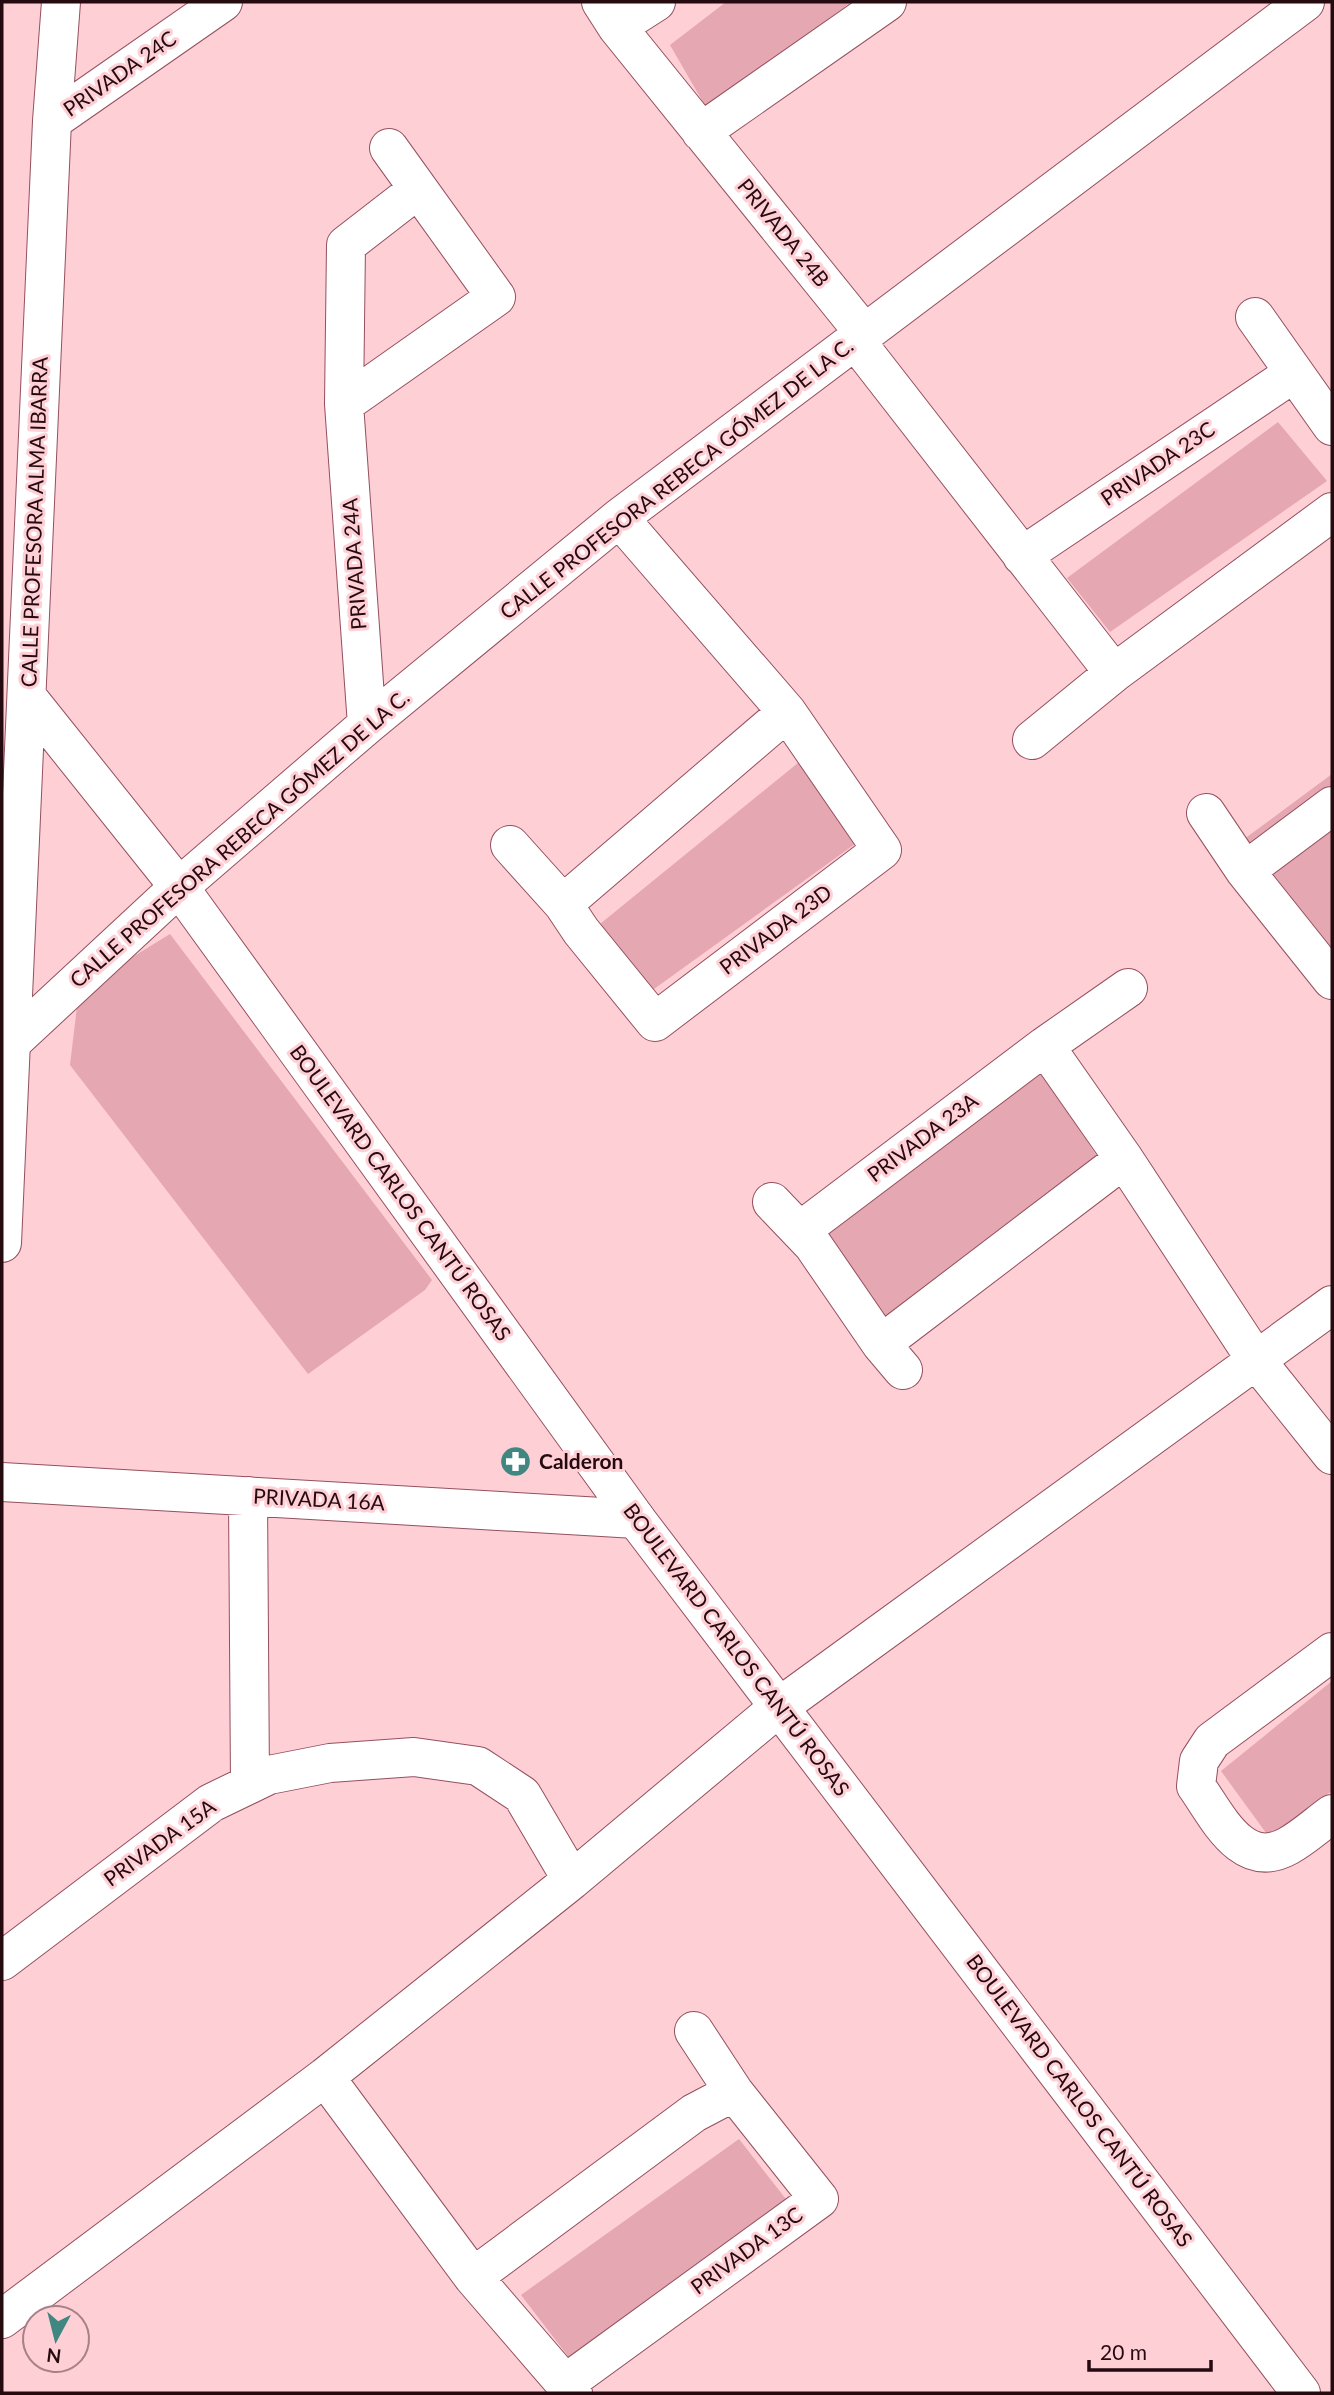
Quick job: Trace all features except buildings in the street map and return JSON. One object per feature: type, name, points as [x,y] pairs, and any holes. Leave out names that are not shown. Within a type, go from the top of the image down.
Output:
[{"type":"street","name":"CALLE PROFESORA ALMA IBARRA","points":[[2,1243],[7,1041],[27,698],[52,121],[61,2]]},
{"type":"street","name":"PRIVADA 24C","points":[[52,121],[223,2]]},
{"type":"street","name":"PRIVADA 24B","points":[[656,2],[609,14],[860,337]]},
{"type":"street","points":[[701,132],[887,2]]},
{"type":"street","name":"CALLE PROFESORA REBECA GÓMEZ DE LA C.","points":[[7,1041],[179,887],[367,725],[619,518],[1305,2]]},
{"type":"street","points":[[344,404],[496,297],[389,148]]},
{"type":"street","name":"PRIVADA 24A","points":[[367,725],[344,404],[346,245],[417,190]]},
{"type":"street","points":[[1255,317],[1332,426]]},
{"type":"street","points":[[860,337],[1022,556],[1114,673]]},
{"type":"street","name":"PRIVADA 23C","points":[[1022,556],[1294,373]]},
{"type":"street","points":[[1032,740],[1114,673],[1332,512]]},
{"type":"street","name":"PRIVADA 23D","points":[[510,845],[563,904],[581,931],[655,1021],[882,850],[788,712],[619,518]]},
{"type":"street","name":"BOULEVARD CARLOS CANTÚ ROSAS","points":[[27,698],[179,887],[636,1519],[1301,2393]]},
{"type":"street","points":[[563,904],[788,712]]},
{"type":"street","points":[[1245,871],[1332,806]]},
{"type":"street","points":[[1206,813],[1245,871],[1331,977]]},
{"type":"street","name":"PRIVADA 23A","points":[[800,1231],[1045,1046],[1128,988]]},
{"type":"street","points":[[1045,1046],[1124,1159],[1256,1360],[1332,1455]]},
{"type":"street","points":[[772,1202],[813,1245],[892,1357],[1124,1159]]},
{"type":"street","points":[[2,2319],[325,2077],[572,1880],[779,1707],[1332,1305]]},
{"type":"street","name":"PRIVADA 16A","points":[[2,1482],[636,1519]]},
{"type":"street","points":[[248,1496],[250,1784]]},
{"type":"street","points":[[1332,1652],[1212,1741],[1199,1761],[1196,1786],[1236,1842],[1258,1853],[1287,1847],[1332,1814]]},
{"type":"street","name":"PRIVADA 15A","points":[[2,1961],[211,1803],[269,1775],[330,1763],[414,1758],[478,1766],[522,1795],[572,1880]]},
{"type":"street","name":"PRIVADA 13C","points":[[325,2077],[473,2277],[569,2388],[819,2199],[734,2092],[694,2032]]},
{"type":"street","points":[[473,2277],[694,2113],[734,2092]]},
{"type":"shaded area","points":[[726,2],[851,2],[707,109],[670,45]]},
{"type":"shaded area","points":[[1278,422],[1327,481],[1110,632],[1067,578]]},
{"type":"shaded area","points":[[804,758],[862,839],[629,1007],[584,937]]},
{"type":"shaded area","points":[[1332,774],[1332,981],[1232,848]]},
{"type":"shaded area","points":[[170,934],[432,1280],[425,1290],[308,1374],[70,1065],[79,990]]},
{"type":"shaded area","points":[[1040,1068],[1098,1158],[875,1325],[810,1243]]},
{"type":"shaded area","points":[[1332,1681],[1332,1791],[1269,1837],[1221,1771]]},
{"type":"shaded area","points":[[739,2139],[789,2203],[571,2360],[521,2295]]},
{"type":"place","name":"Calderon","points":[[516,1462]]}]
